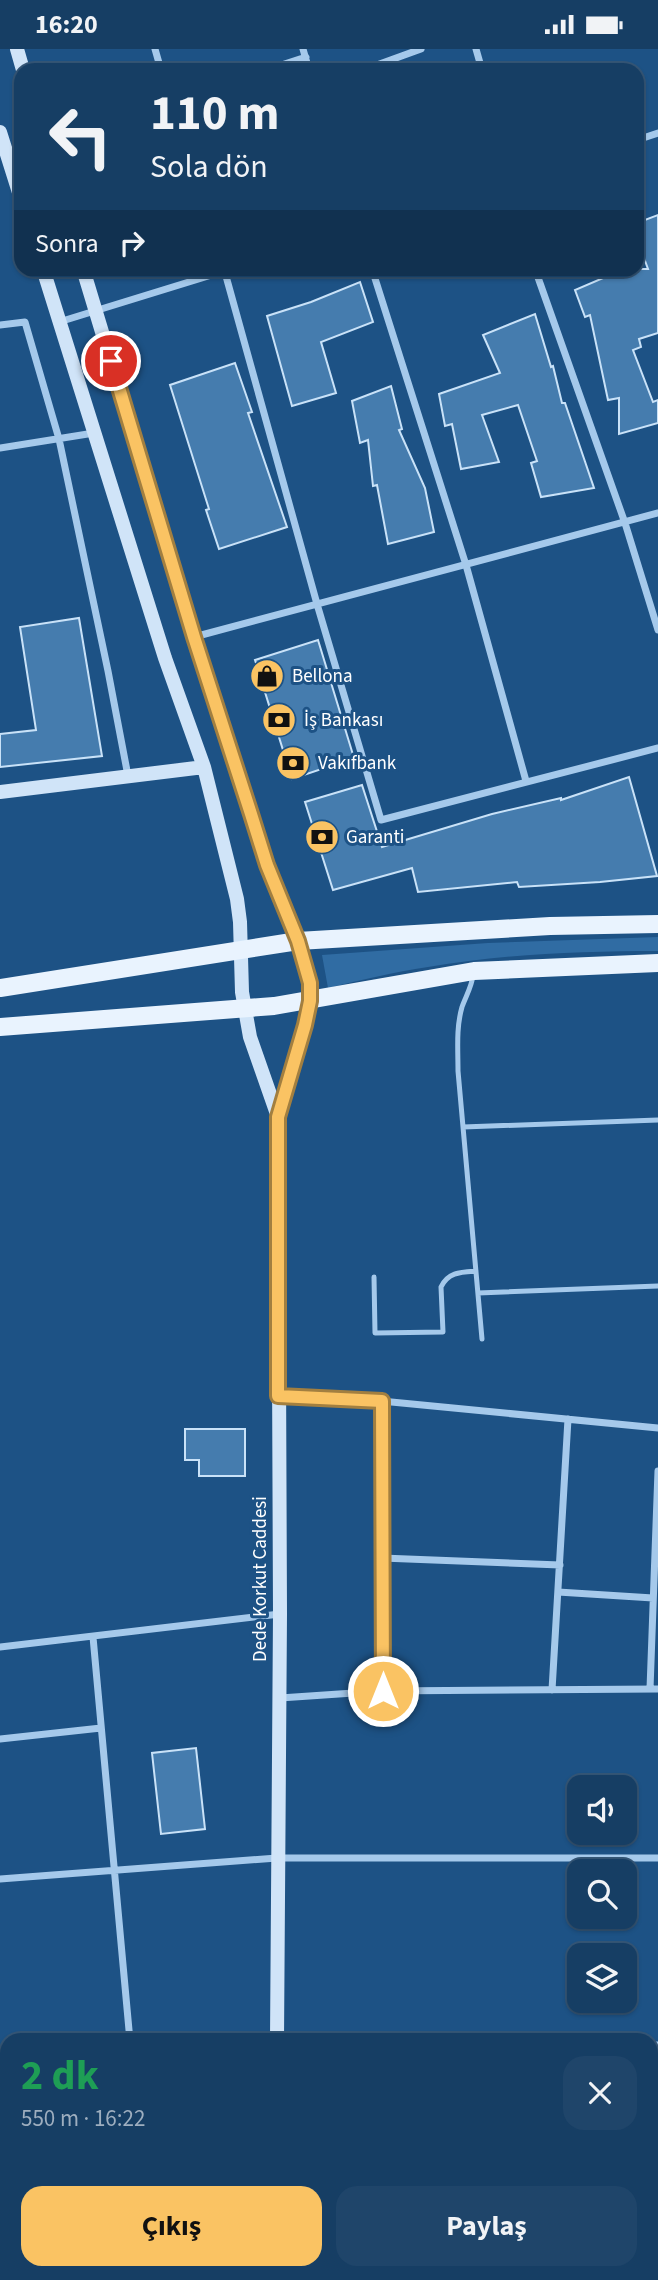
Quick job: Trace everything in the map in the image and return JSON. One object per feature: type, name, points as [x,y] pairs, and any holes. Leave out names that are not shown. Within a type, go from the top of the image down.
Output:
[{"type":"main road","points":[[0,132],[14,177]]},
{"type":"main road","name":"Dede Korkut Caddesi","points":[[46,277],[165,658],[204,767],[237,899],[242,992],[250,1037],[278,1117]]},
{"type":"main road","points":[[85,277],[194,637],[267,865],[298,941],[310,983],[310,1001]]},
{"type":"main road","points":[[0,792],[204,767]]},
{"type":"main road","points":[[0,988],[298,941],[550,926],[658,924]]},
{"type":"main road","points":[[0,1027],[245,1010],[474,971],[658,963]]},
{"type":"main road","name":"Dede Korkut Caddesi","points":[[277,2033],[278,1117],[310,1001]]},
{"type":"street","points":[[382,63],[421,49]]},
{"type":"street","points":[[282,63],[304,53]]},
{"type":"street","points":[[60,322],[204,277]]},
{"type":"street","points":[[228,277],[317,604],[381,820],[658,748]]},
{"type":"street","points":[[375,277],[466,565],[526,781]]},
{"type":"street","points":[[538,277],[625,523],[658,630]]},
{"type":"street","points":[[0,325],[25,322],[59,439],[128,776]]},
{"type":"street","points":[[0,448],[94,433]]},
{"type":"street","points":[[194,637],[658,513]]},
{"type":"street","points":[[278,1396],[382,1401],[658,1428]]},
{"type":"street","points":[[382,1401],[383,1691]]},
{"type":"street","points":[[552,1690],[568,1419]]},
{"type":"street","points":[[279,1698],[383,1691],[654,1689],[653,1598],[658,1471]]},
{"type":"street","points":[[382,1558],[560,1565]]},
{"type":"street","points":[[558,1592],[653,1598]]},
{"type":"street","points":[[0,1647],[279,1614]]},
{"type":"street","points":[[93,1637],[129,2033]]},
{"type":"street","points":[[0,1738],[101,1728]]},
{"type":"street","points":[[0,1879],[277,1858],[658,1858]]},
{"type":"lane","points":[[474,971],[457,1034],[482,1339]]},
{"type":"lane","points":[[463,1128],[658,1120]]},
{"type":"lane","points":[[374,1277],[375,1333],[443,1332],[443,1282],[455,1273],[476,1271]]},
{"type":"lane","points":[[478,1293],[658,1286]]},
{"type":"shaded area","points":[[658,937],[658,951],[485,959],[403,971],[328,988],[322,955],[488,943]]},
{"type":"building","points":[[658,215],[658,333],[639,339],[641,347],[633,350],[653,402],[658,400],[658,423],[619,434],[619,398],[608,400],[590,315],[585,317],[575,290],[605,277],[644,277],[644,269],[648,269],[644,258],[644,220]]},
{"type":"building","points":[[360,282],[373,322],[321,342],[336,393],[292,406],[267,316]]},
{"type":"building","points":[[535,314],[551,367],[553,366],[562,403],[565,403],[594,488],[541,497],[531,463],[537,461],[518,405],[482,415],[499,462],[461,469],[452,424],[445,426],[439,394],[500,373],[483,335]]},
{"type":"building","points":[[235,363],[252,412],[248,413],[287,527],[219,549],[170,385]]},
{"type":"building","points":[[391,386],[402,429],[399,430],[425,488],[434,532],[388,544],[377,485],[373,486],[368,440],[360,443],[352,401]]},
{"type":"building","points":[[79,618],[102,756],[0,767],[0,734],[36,730],[20,627]]},
{"type":"building","points":[[318,640],[354,758],[292,779],[255,660]]},
{"type":"building","points":[[629,777],[657,876],[519,887],[517,882],[418,892],[412,868],[333,890],[305,802],[362,785],[382,847],[492,814],[561,800]]},
{"type":"building","points":[[185,1429],[245,1429],[245,1476],[199,1476],[199,1460],[185,1460]]},
{"type":"building","points":[[196,1748],[205,1829],[161,1834],[152,1753]]},
{"type":"place","name":"Bellona","points":[[267,676]]},
{"type":"place","name":"İş Bankası","points":[[279,720]]},
{"type":"place","name":"Vakıfbank","points":[[293,763]]},
{"type":"place","name":"Garanti","points":[[322,837]]},
{"type":"route","points":[[111,361],[194,637],[267,865],[298,941],[310,983],[310,1001],[305,1025],[278,1117],[278,1396],[382,1401],[383,1691]]}]
